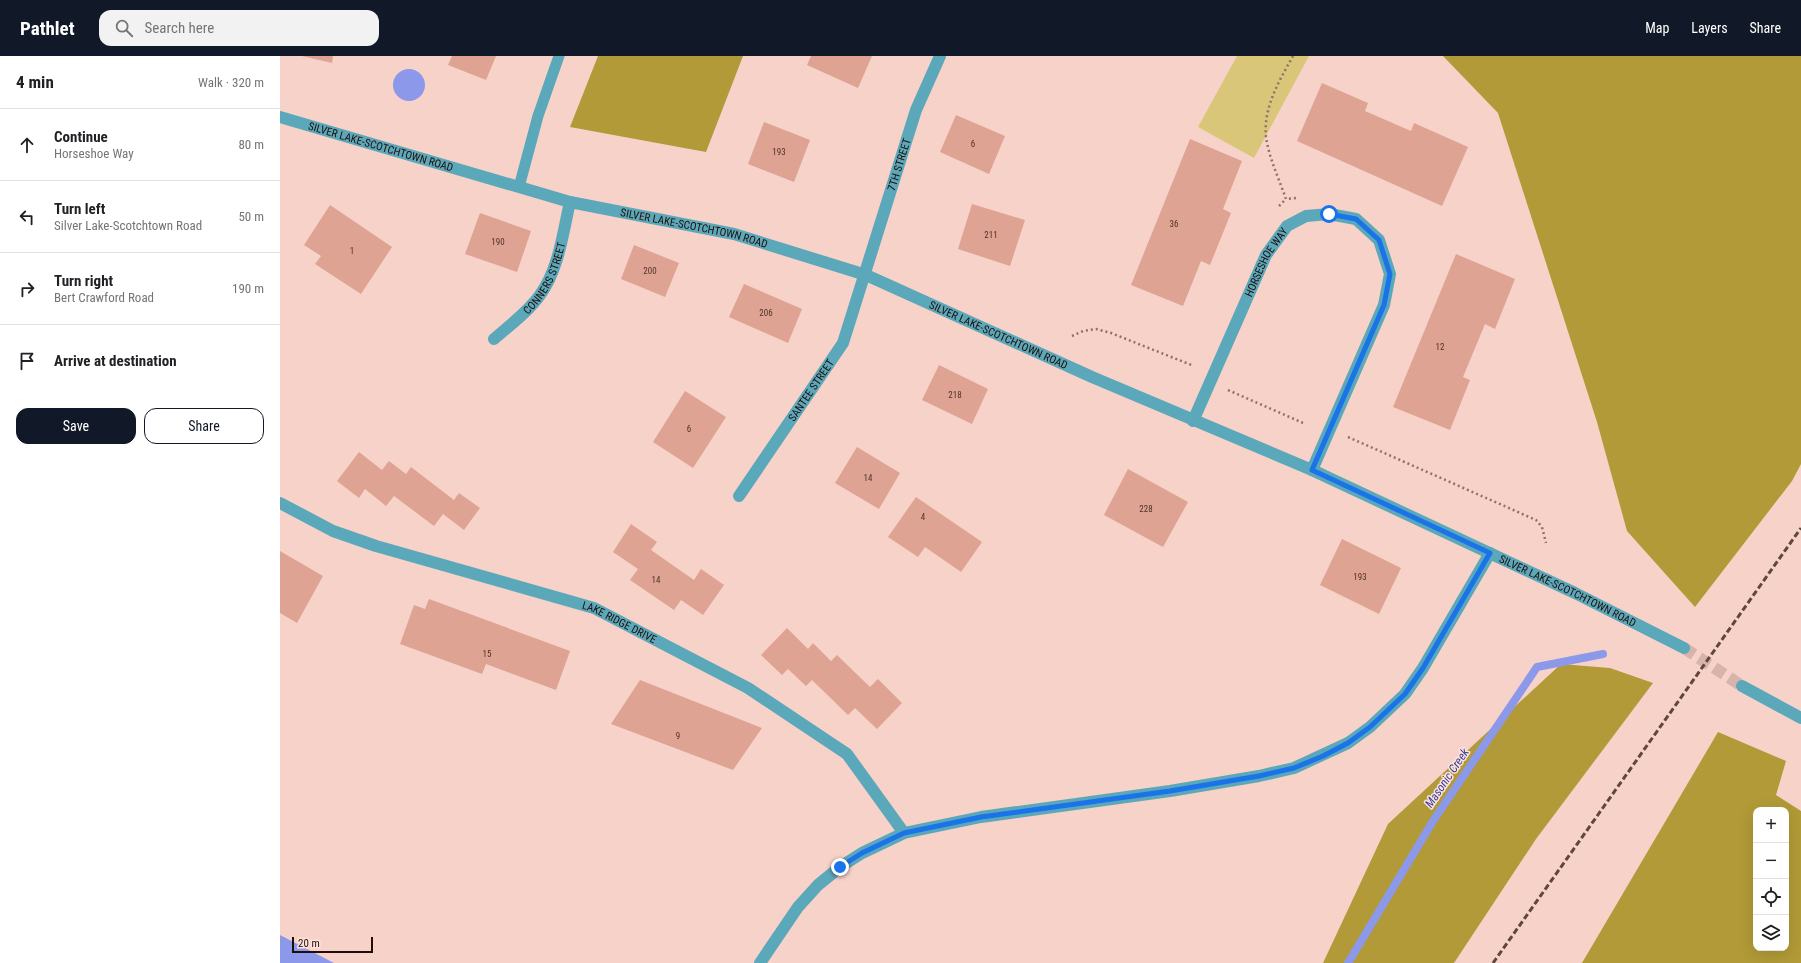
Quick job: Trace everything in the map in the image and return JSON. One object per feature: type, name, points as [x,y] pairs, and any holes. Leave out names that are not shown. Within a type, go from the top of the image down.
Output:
[{"type":"street","name":"7TH STREET","points":[[866,275],[916,110],[940,56]]},
{"type":"street","name":"SILVER LAKE-SCOTCHTOWN ROAD","points":[[280,117],[570,202],[734,234],[866,275],[1193,421],[1312,470],[1575,593],[1684,648]]},
{"type":"street","name":"CONNERS STREET","points":[[494,339],[527,310],[541,294],[555,266],[570,202]]},
{"type":"street","name":"HORSESHOE WAY","points":[[1193,421],[1266,255],[1287,226],[1306,216],[1329,214],[1356,219],[1379,240],[1390,274],[1384,305],[1312,470]]},
{"type":"street","name":"SANTEE STREET","points":[[739,496],[843,343],[866,275]]},
{"type":"street","name":"LAKE RIDGE DRIVE","points":[[280,503],[333,530],[376,546],[594,608],[748,688],[847,754],[904,833]]},
{"type":"street","points":[[760,963],[798,907],[818,885],[840,867],[862,853],[904,833],[981,817],[1170,791],[1259,776],[1294,768],[1323,756],[1348,743],[1370,727],[1405,694],[1423,668],[1490,553]]},
{"type":"street","points":[[1742,686],[1801,718]]},
{"type":"lane","points":[[519,187],[538,116],[559,56]]},
{"type":"path","points":[[1274,211],[1286,199]]},
{"type":"path","points":[[1072,336],[1083,331],[1096,329],[1111,333],[1193,368],[1197,361]]},
{"type":"path","points":[[1223,388],[1303,423]]},
{"type":"shaded area","points":[[598,56],[743,56],[706,152],[570,127]]},
{"type":"shaded area","points":[[1237,56],[1309,56],[1254,158],[1198,127]]},
{"type":"shaded area","points":[[1443,56],[1801,56],[1801,464],[1792,481],[1695,607],[1627,531],[1597,422],[1498,113]]},
{"type":"shaded area","points":[[1561,664],[1610,668],[1653,683],[1536,839],[1454,963],[1323,963],[1388,824]]},
{"type":"shaded area","points":[[1718,732],[1786,761],[1776,795],[1801,811],[1801,963],[1582,963]]},
{"type":"water","points":[[409,69],[418,72],[422,76],[425,85],[422,94],[418,98],[409,101],[400,98],[396,94],[393,85],[396,76],[400,72]]},
{"type":"water","points":[[280,935],[334,963],[280,963]]},
{"type":"building","points":[[302,56],[333,56],[332,63]]},
{"type":"building","points":[[452,56],[496,56],[486,80],[448,65]]},
{"type":"building","points":[[811,56],[872,56],[858,88],[807,65]]},
{"type":"building","points":[[1322,83],[1368,103],[1365,111],[1411,131],[1414,123],[1468,147],[1442,206],[1297,141]]},
{"type":"building","points":[[956,115],[1005,136],[989,174],[940,152]]},
{"type":"building","points":[[764,122],[810,140],[794,182],[748,164]]},
{"type":"building","points":[[1190,139],[1242,161],[1223,209],[1231,213],[1210,265],[1201,261],[1183,306],[1131,285]]},
{"type":"building","points":[[972,204],[1025,220],[1010,266],[958,249]]},
{"type":"building","points":[[330,205],[392,247],[361,294],[315,264],[321,256],[304,245]]},
{"type":"building","points":[[480,213],[531,231],[517,272],[465,254]]},
{"type":"building","points":[[634,245],[679,263],[665,297],[621,279]]},
{"type":"building","points":[[1456,254],[1515,279],[1495,329],[1485,324],[1463,377],[1470,380],[1450,430],[1393,407]]},
{"type":"building","points":[[744,284],[802,309],[788,343],[729,317]]},
{"type":"building","points":[[939,365],[988,389],[972,424],[922,400]]},
{"type":"building","points":[[685,391],[726,417],[693,468],[653,442]]},
{"type":"building","points":[[857,447],[900,473],[879,509],[835,483]]},
{"type":"building","points":[[359,452],[382,470],[389,461],[406,474],[411,467],[454,500],[459,493],[480,508],[464,530],[443,514],[434,526],[394,496],[386,506],[365,489],[359,498],[337,481]]},
{"type":"building","points":[[1128,469],[1188,502],[1163,547],[1104,515]]},
{"type":"building","points":[[916,497],[982,542],[961,572],[925,547],[918,557],[888,537]]},
{"type":"building","points":[[631,524],[657,542],[651,550],[694,580],[701,569],[724,585],[703,615],[681,600],[674,610],[630,580],[638,569],[613,552]]},
{"type":"building","points":[[1342,539],[1401,568],[1379,614],[1320,585]]},
{"type":"building","points":[[280,551],[323,576],[297,623],[280,613]]},
{"type":"building","points":[[429,599],[570,651],[556,690],[486,664],[482,674],[400,644],[414,605],[425,609]]},
{"type":"building","points":[[787,628],[808,649],[813,643],[831,661],[837,655],[870,687],[878,679],[902,703],[877,729],[855,708],[848,715],[812,680],[806,686],[788,669],[782,675],[761,655]]},
{"type":"building","points":[[640,680],[762,728],[733,770],[611,724]]},
{"type":"waterway","name":"Masonic Creek","points":[[1348,963],[1433,821],[1537,667],[1603,654]]},
{"type":"tunnel","points":[[1684,648],[1742,686]]},
{"type":"railway","points":[[1493,963],[1801,528]]},
{"type":"route","points":[[840,867],[862,853],[904,833],[981,817],[1170,791],[1259,776],[1294,768],[1323,756],[1348,743],[1370,727],[1405,694],[1423,668],[1490,553],[1312,470],[1384,305],[1390,274],[1379,240],[1356,219],[1329,214]]}]
